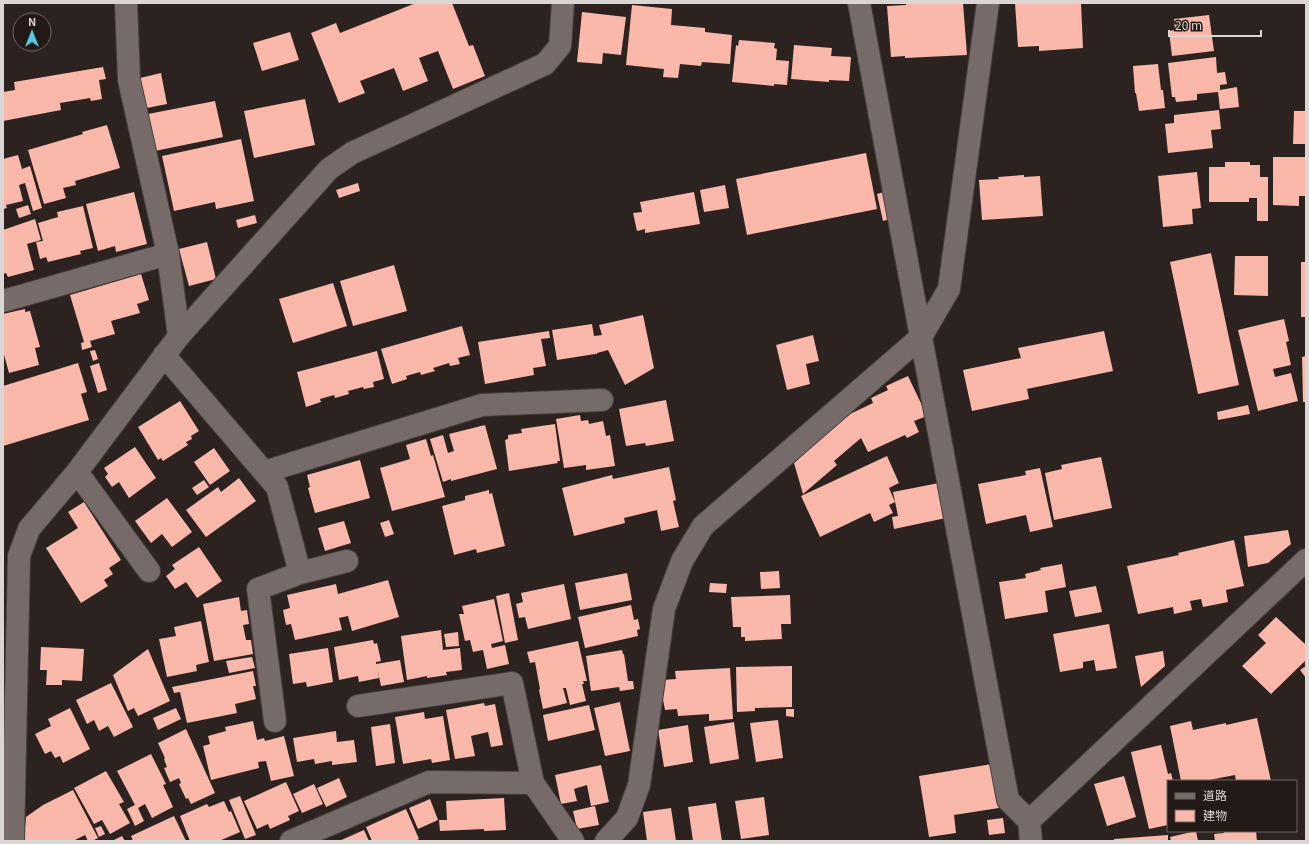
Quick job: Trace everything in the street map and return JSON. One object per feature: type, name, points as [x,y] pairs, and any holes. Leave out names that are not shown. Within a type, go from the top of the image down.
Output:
[{"type":"street","points":[[126,3],[129,80],[168,254],[179,336]]},
{"type":"street","points":[[14,841],[19,556],[29,529],[77,472],[179,336],[329,168],[352,153],[545,64],[560,46],[563,3]]},
{"type":"street","points":[[860,3],[1008,800],[1030,831],[1306,560]]},
{"type":"street","points":[[606,841],[627,818],[639,786],[664,609],[682,561],[703,526],[921,337],[949,289],[988,3]]},
{"type":"street","points":[[3,301],[168,254]]},
{"type":"street","points":[[164,356],[277,487],[300,573]]},
{"type":"street","points":[[264,472],[482,405],[602,400]]},
{"type":"street","points":[[77,472],[149,572]]},
{"type":"street","points":[[275,721],[258,589],[300,573],[347,561]]},
{"type":"street","points":[[358,706],[512,683],[533,783],[573,841]]},
{"type":"street","points":[[291,841],[429,782],[533,783]]},
{"type":"building","points":[[416,3],[452,3],[469,46],[473,45],[485,76],[453,89],[438,51],[419,58],[428,81],[403,91],[394,68],[360,81],[365,93],[339,103],[311,33],[336,23],[340,33]]},
{"type":"building","points":[[906,3],[963,3],[967,55],[905,58],[905,56],[891,57],[887,6],[906,5]]},
{"type":"building","points":[[1015,3],[1081,3],[1083,48],[1039,51],[1039,46],[1018,47]]},
{"type":"building","points":[[632,5],[672,9],[671,25],[705,28],[705,32],[732,35],[730,64],[702,62],[701,66],[680,64],[678,78],[663,77],[664,69],[626,65]]},
{"type":"building","points":[[582,12],[626,17],[621,55],[603,53],[602,64],[577,62]]},
{"type":"building","points":[[1209,15],[1214,51],[1172,56],[1169,31],[1175,30],[1174,19]]},
{"type":"building","points":[[290,32],[299,60],[262,71],[253,43]]},
{"type":"building","points":[[739,40],[775,43],[774,48],[777,49],[776,60],[789,61],[787,85],[774,84],[774,86],[732,82],[736,45],[738,46]]},
{"type":"building","points":[[794,45],[832,48],[831,56],[851,57],[849,81],[829,80],[829,82],[791,79]]},
{"type":"building","points":[[1216,57],[1217,73],[1225,72],[1227,84],[1220,85],[1220,90],[1237,87],[1239,107],[1220,109],[1218,92],[1197,94],[1197,100],[1176,102],[1175,97],[1172,97],[1168,63]]},
{"type":"building","points":[[1158,64],[1165,108],[1139,111],[1135,93],[1133,66]]},
{"type":"building","points":[[103,67],[106,79],[99,80],[102,99],[91,101],[90,98],[60,103],[61,110],[3,121],[3,92],[15,90],[14,82]]},
{"type":"building","points":[[161,73],[167,104],[147,108],[140,78]]},
{"type":"building","points":[[305,99],[315,145],[254,158],[244,111]]},
{"type":"building","points":[[215,101],[223,137],[155,151],[148,114]]},
{"type":"building","points":[[1219,110],[1221,129],[1211,130],[1213,148],[1168,153],[1165,124],[1174,123],[1174,115]]},
{"type":"building","points":[[1294,111],[1306,111],[1306,144],[1293,144]]},
{"type":"building","points":[[107,125],[120,168],[75,181],[76,185],[63,188],[66,198],[44,204],[28,150],[83,134],[82,132]]},
{"type":"building","points":[[241,139],[254,201],[216,209],[215,202],[174,211],[162,156]]},
{"type":"building","points":[[866,153],[877,209],[747,235],[736,179]]},
{"type":"building","points":[[18,155],[22,169],[30,166],[42,208],[33,211],[25,183],[19,185],[23,201],[6,205],[7,208],[3,209],[3,159]]},
{"type":"building","points":[[1273,157],[1306,157],[1306,196],[1299,196],[1299,206],[1273,205]]},
{"type":"building","points":[[1225,162],[1250,162],[1250,165],[1260,165],[1260,177],[1268,177],[1268,221],[1257,221],[1257,198],[1249,198],[1249,202],[1209,202],[1209,167],[1225,167]]},
{"type":"building","points":[[1197,172],[1201,208],[1192,209],[1193,224],[1163,227],[1158,176]]},
{"type":"building","points":[[1024,175],[1024,177],[1040,176],[1043,216],[982,220],[979,180],[999,179],[998,177]]},
{"type":"building","points":[[358,183],[360,191],[339,198],[336,190]]},
{"type":"building","points":[[725,185],[729,208],[704,212],[700,190]]},
{"type":"building","points":[[134,192],[147,244],[116,252],[115,246],[98,251],[86,204]]},
{"type":"building","points":[[694,192],[700,224],[645,233],[645,229],[637,231],[633,213],[642,212],[640,202]]},
{"type":"building","points":[[884,192],[890,219],[883,221],[877,194]]},
{"type":"building","points":[[28,205],[31,214],[19,218],[16,209]]},
{"type":"building","points":[[83,206],[93,248],[80,251],[81,254],[48,262],[46,257],[40,259],[36,242],[43,241],[38,223],[58,217],[57,212]]},
{"type":"building","points":[[255,215],[257,223],[238,228],[236,220]]},
{"type":"building","points":[[35,219],[41,240],[27,244],[34,270],[8,277],[6,273],[3,274],[3,230]]},
{"type":"building","points":[[207,242],[216,279],[189,286],[179,249]]},
{"type":"building","points":[[1211,253],[1239,385],[1198,394],[1170,262]]},
{"type":"building","points":[[1235,256],[1268,256],[1268,296],[1234,295]]},
{"type":"building","points":[[1301,262],[1306,262],[1306,317],[1301,317]]},
{"type":"building","points":[[394,265],[407,311],[353,326],[340,281]]},
{"type":"building","points":[[141,274],[149,300],[137,304],[140,313],[111,321],[115,334],[90,341],[92,347],[82,350],[81,343],[84,342],[70,295]]},
{"type":"building","points":[[333,283],[347,326],[293,343],[279,299]]},
{"type":"building","points":[[25,309],[25,312],[30,311],[40,347],[35,348],[39,365],[9,373],[3,351],[3,314]]},
{"type":"building","points":[[643,315],[654,368],[625,385],[608,350],[597,354],[557,360],[552,330],[592,324],[594,336],[602,335],[599,325]]},
{"type":"building","points":[[1284,319],[1289,341],[1286,342],[1291,365],[1273,369],[1275,377],[1291,373],[1298,401],[1258,411],[1238,330]]},
{"type":"building","points":[[462,326],[470,355],[458,358],[460,364],[450,366],[449,363],[433,368],[435,371],[421,375],[420,372],[406,376],[407,379],[392,384],[381,349]]},
{"type":"building","points":[[549,331],[550,338],[541,339],[546,366],[533,368],[534,375],[485,384],[478,342]]},
{"type":"building","points":[[1104,331],[1113,371],[1027,389],[1029,399],[972,411],[963,370],[1021,358],[1018,348]]},
{"type":"building","points":[[813,335],[819,361],[806,364],[810,384],[787,390],[776,345]]},
{"type":"building","points":[[95,350],[98,359],[93,361],[90,351]]},
{"type":"building","points":[[377,351],[384,379],[373,382],[374,387],[364,389],[363,387],[348,391],[349,394],[335,398],[334,395],[320,399],[321,402],[306,407],[297,372]]},
{"type":"building","points":[[1306,356],[1306,402],[1303,402],[1302,357]]},
{"type":"building","points":[[78,363],[87,392],[81,394],[89,420],[3,446],[3,386]]},
{"type":"building","points":[[99,363],[107,390],[98,393],[90,366]]},
{"type":"building","points":[[908,376],[927,416],[914,421],[919,432],[907,438],[905,435],[868,452],[861,438],[834,461],[837,465],[803,494],[794,463],[817,441],[850,414],[873,403],[871,398],[888,390],[886,386]]},
{"type":"building","points":[[666,400],[674,441],[646,446],[645,443],[626,446],[619,409]]},
{"type":"building","points":[[180,401],[199,431],[191,436],[192,439],[186,442],[188,445],[163,461],[161,458],[158,460],[138,427]]},
{"type":"building","points":[[1248,405],[1250,414],[1218,420],[1217,412]]},
{"type":"building","points":[[580,415],[581,421],[588,420],[589,424],[603,421],[606,436],[610,435],[615,466],[586,470],[586,465],[564,468],[556,419]]},
{"type":"building","points":[[555,424],[560,461],[557,461],[558,463],[509,471],[505,440],[508,439],[508,435],[522,433],[521,429]]},
{"type":"building","points":[[485,425],[497,469],[443,482],[430,439],[443,435],[448,453],[454,451],[449,434]]},
{"type":"building","points":[[426,439],[431,456],[433,455],[445,497],[392,511],[380,468],[410,459],[406,445]]},
{"type":"building","points":[[135,447],[156,478],[129,498],[119,482],[112,487],[105,477],[108,474],[104,468]]},
{"type":"building","points":[[214,448],[230,471],[210,485],[194,462]]},
{"type":"building","points":[[887,456],[899,483],[889,488],[895,502],[889,505],[893,513],[874,522],[870,513],[820,537],[801,496]]},
{"type":"building","points":[[1101,457],[1112,508],[1054,520],[1045,473],[1062,469],[1061,465]]},
{"type":"building","points":[[360,460],[370,498],[315,513],[308,488],[310,487],[307,475]]},
{"type":"building","points":[[669,467],[676,500],[673,501],[679,527],[661,531],[657,510],[624,518],[625,523],[574,536],[562,488],[612,475],[613,479]]},
{"type":"building","points":[[1040,468],[1053,527],[1030,532],[1026,515],[986,524],[978,484],[1026,475],[1025,471]]},
{"type":"building","points":[[239,478],[256,501],[206,537],[186,510],[218,487],[221,492]]},
{"type":"building","points":[[204,480],[209,487],[197,495],[192,488]]},
{"type":"building","points":[[939,483],[946,518],[894,529],[892,517],[898,516],[893,492]]},
{"type":"building","points":[[489,490],[489,494],[492,493],[505,546],[477,553],[476,549],[454,555],[442,506],[465,500],[465,496]]},
{"type":"building","points":[[167,498],[192,532],[172,547],[162,534],[151,543],[135,521]]},
{"type":"building","points":[[84,502],[121,560],[109,568],[113,574],[104,580],[108,586],[81,603],[46,548],[78,528],[68,512]]},
{"type":"building","points":[[389,520],[394,534],[385,537],[380,523]]},
{"type":"building","points":[[344,521],[351,543],[325,551],[318,528]]},
{"type":"building","points":[[1288,530],[1291,544],[1268,563],[1248,567],[1244,536]]},
{"type":"building","points":[[1234,540],[1244,586],[1226,590],[1228,602],[1203,607],[1201,599],[1190,601],[1192,610],[1174,614],[1173,607],[1138,614],[1127,566],[1179,555],[1178,553]]},
{"type":"building","points":[[199,547],[222,581],[197,598],[186,582],[175,589],[166,576],[175,569],[172,565]]},
{"type":"building","points":[[1062,564],[1066,587],[1045,591],[1048,612],[1005,619],[999,582],[1026,578],[1025,574],[1041,570],[1040,568]]},
{"type":"building","points":[[779,571],[780,588],[761,589],[760,572]]},
{"type":"building","points":[[627,573],[632,600],[580,610],[575,583]]},
{"type":"building","points":[[388,580],[399,617],[352,631],[348,616],[339,618],[342,630],[295,640],[291,624],[286,625],[283,610],[290,608],[287,595],[336,584],[338,594]]},
{"type":"building","points":[[710,583],[727,584],[726,593],[709,592]]},
{"type":"building","points":[[564,584],[571,619],[528,629],[525,617],[519,618],[516,604],[523,602],[521,593]]},
{"type":"building","points":[[1096,586],[1102,612],[1075,617],[1069,591]]},
{"type":"building","points":[[509,593],[518,640],[505,643],[496,596]]},
{"type":"building","points":[[790,595],[791,624],[781,624],[782,639],[745,641],[745,637],[741,637],[741,627],[733,627],[731,597]]},
{"type":"building","points":[[239,597],[241,611],[247,610],[249,624],[243,625],[246,640],[251,640],[253,654],[214,661],[203,604]]},
{"type":"building","points":[[494,599],[503,641],[491,644],[492,648],[505,645],[509,664],[487,669],[483,650],[473,652],[470,640],[465,641],[459,614],[464,614],[462,606]]},
{"type":"building","points":[[631,605],[634,620],[638,619],[640,629],[637,630],[638,636],[585,648],[578,617]]},
{"type":"building","points":[[1276,617],[1306,645],[1306,660],[1271,694],[1242,666],[1266,643],[1258,635]]},
{"type":"building","points":[[201,621],[209,662],[196,665],[197,671],[167,677],[159,639],[176,636],[174,627]]},
{"type":"building","points":[[1109,624],[1117,668],[1096,671],[1094,660],[1083,662],[1083,668],[1060,672],[1053,634]]},
{"type":"building","points":[[441,630],[443,650],[460,648],[462,670],[446,672],[447,675],[427,678],[427,676],[407,680],[401,636]]},
{"type":"building","points":[[458,632],[459,646],[446,647],[444,634]]},
{"type":"building","points":[[373,640],[374,644],[377,643],[381,661],[376,662],[376,664],[400,660],[404,682],[381,686],[377,667],[379,678],[359,682],[358,676],[339,680],[334,647]]},
{"type":"building","points":[[578,641],[587,681],[583,681],[584,684],[582,684],[586,701],[570,705],[566,688],[563,688],[567,703],[543,709],[535,662],[530,663],[527,652]]},
{"type":"building","points":[[41,647],[84,649],[82,681],[62,680],[62,685],[46,685],[47,670],[40,670]]},
{"type":"building","points":[[328,648],[333,682],[307,687],[306,682],[293,684],[289,654]]},
{"type":"building","points":[[148,649],[170,701],[138,716],[134,708],[128,711],[113,675]]},
{"type":"building","points":[[622,650],[624,654],[628,681],[633,681],[634,689],[620,691],[619,687],[591,691],[586,656]]},
{"type":"building","points":[[1163,651],[1165,666],[1141,687],[1135,656]]},
{"type":"building","points":[[252,657],[255,668],[229,673],[226,661]]},
{"type":"building","points":[[792,666],[792,707],[755,708],[755,711],[737,712],[736,667]]},
{"type":"building","points":[[1306,666],[1306,678],[1300,670]]},
{"type":"building","points":[[730,668],[733,719],[709,721],[709,714],[678,716],[677,709],[665,710],[662,694],[663,680],[676,679],[675,671]]},
{"type":"building","points":[[253,671],[256,686],[253,686],[256,699],[235,704],[237,713],[187,723],[180,692],[174,693],[172,687]]},
{"type":"building","points":[[111,683],[133,727],[114,737],[108,726],[99,731],[94,720],[87,724],[76,700]]},
{"type":"building","points":[[620,702],[630,751],[605,756],[594,708]]},
{"type":"building","points":[[484,703],[485,706],[495,704],[503,745],[491,747],[488,732],[471,736],[475,756],[455,759],[446,710]]},
{"type":"building","points":[[589,705],[595,730],[548,741],[543,715]]},
{"type":"building","points":[[70,708],[90,749],[63,763],[60,756],[55,758],[51,751],[45,754],[35,734],[51,726],[48,719]]},
{"type":"building","points":[[176,708],[181,719],[158,730],[153,718]]},
{"type":"building","points":[[786,709],[794,709],[794,717],[786,716]]},
{"type":"building","points":[[424,712],[425,719],[443,716],[450,760],[432,763],[431,759],[403,764],[395,717]]},
{"type":"building","points":[[1257,718],[1271,780],[1236,780],[1235,775],[1209,780],[1181,780],[1170,726],[1191,721],[1193,730],[1226,723],[1226,725]]},
{"type":"building","points":[[778,720],[783,758],[756,762],[750,723]]},
{"type":"building","points":[[253,721],[257,740],[264,738],[265,741],[284,736],[294,776],[271,781],[266,761],[258,762],[259,768],[211,780],[203,746],[210,744],[208,736],[226,731],[225,727]]},
{"type":"building","points":[[734,722],[739,759],[710,764],[704,727]]},
{"type":"building","points":[[390,724],[395,763],[376,766],[371,727]]},
{"type":"building","points":[[688,725],[693,762],[664,767],[658,730]]},
{"type":"building","points":[[186,729],[215,793],[191,804],[188,798],[186,799],[179,784],[181,783],[179,778],[170,782],[164,768],[167,767],[165,758],[158,743]]},
{"type":"building","points":[[336,731],[337,742],[354,740],[357,762],[332,765],[332,761],[315,764],[314,759],[297,762],[293,738]]},
{"type":"building","points":[[1161,745],[1168,774],[1171,773],[1173,780],[1167,780],[1167,825],[1149,829],[1131,752]]},
{"type":"building","points":[[151,754],[166,784],[163,785],[173,807],[152,818],[145,804],[138,808],[144,821],[135,826],[127,809],[135,805],[117,771]]},
{"type":"building","points":[[992,764],[999,808],[954,815],[956,833],[929,837],[919,776]]},
{"type":"building","points":[[601,765],[609,802],[591,806],[587,785],[574,789],[577,801],[561,804],[555,775]]},
{"type":"building","points":[[106,771],[124,802],[119,804],[130,823],[110,834],[102,820],[94,824],[74,788]]},
{"type":"building","points":[[1124,776],[1136,817],[1107,826],[1094,784]]},
{"type":"building","points":[[339,778],[347,797],[326,807],[317,788]]},
{"type":"building","points":[[286,782],[299,811],[288,816],[290,820],[270,829],[268,824],[257,829],[244,801]]},
{"type":"building","points":[[314,784],[323,804],[302,813],[293,794]]},
{"type":"building","points":[[73,790],[98,838],[88,841],[85,835],[73,841],[24,841],[26,817],[43,805]]},
{"type":"building","points":[[240,796],[256,835],[245,839],[229,800]]},
{"type":"building","points":[[764,797],[769,835],[741,839],[735,801]]},
{"type":"building","points":[[504,798],[506,830],[484,831],[484,829],[440,831],[439,820],[447,820],[446,801]]},
{"type":"building","points":[[430,799],[438,820],[418,829],[409,808]]},
{"type":"building","points":[[224,801],[229,812],[231,811],[240,832],[219,841],[190,841],[180,816],[207,804],[209,807]]},
{"type":"building","points":[[716,803],[722,841],[693,841],[688,807]]},
{"type":"building","points":[[595,806],[599,825],[577,829],[573,811]]},
{"type":"building","points":[[671,808],[676,841],[647,841],[643,812]]},
{"type":"building","points":[[406,809],[419,839],[415,841],[372,841],[366,827]]},
{"type":"building","points":[[174,816],[186,841],[133,841],[131,836]]},
{"type":"building","points":[[1003,818],[1005,833],[989,835],[987,820]]},
{"type":"building","points":[[101,826],[105,834],[99,837],[95,828]]},
{"type":"building","points":[[364,830],[369,841],[339,841]]},
{"type":"building","points":[[1196,832],[1198,841],[1171,841],[1170,837]]},
{"type":"building","points":[[1256,832],[1257,841],[1215,841],[1214,834]]},
{"type":"building","points":[[1168,835],[1168,841],[1114,841],[1114,839]]},
{"type":"building","points":[[122,836],[125,841],[112,841]]}]
